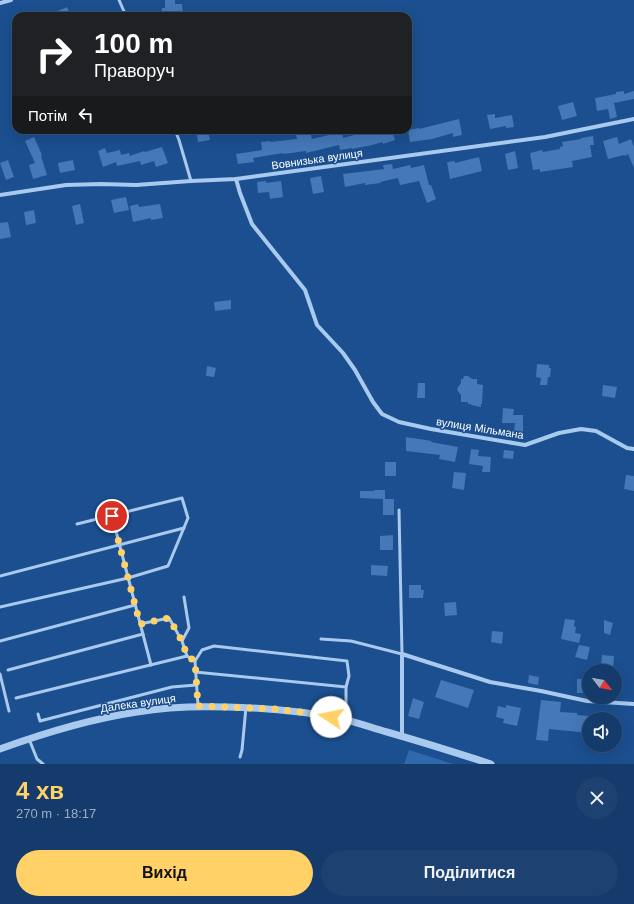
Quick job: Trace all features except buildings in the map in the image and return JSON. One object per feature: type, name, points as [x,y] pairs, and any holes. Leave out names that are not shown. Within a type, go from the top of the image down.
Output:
[{"type":"street","points":[[0,3],[11,0]]},
{"type":"street","name":"Вовнизька вулиця","points":[[0,196],[66,185],[136,185],[236,179],[546,137],[634,119]]},
{"type":"street","name":"вулиця Мільмана","points":[[236,179],[252,224],[305,290],[317,325],[343,353],[382,414],[399,422],[431,429],[525,445],[559,433],[580,429],[596,431],[627,448],[634,449]]},
{"type":"street","points":[[402,736],[402,654],[490,682],[587,701],[634,704]]},
{"type":"street","name":"Далека вулиця","points":[[0,749],[94,720],[138,712],[198,706],[276,709],[342,719],[491,764]]},
{"type":"lane","points":[[119,0],[124,12]]},
{"type":"lane","points":[[177,134],[191,181]]},
{"type":"lane","points":[[0,607],[128,578],[168,566],[188,518],[182,498],[77,524]]},
{"type":"lane","points":[[322,639],[351,642],[402,654],[399,510]]},
{"type":"lane","points":[[112,516],[151,665]]},
{"type":"lane","points":[[0,576],[184,528]]},
{"type":"lane","points":[[182,641],[189,628],[184,597]]},
{"type":"lane","points":[[0,640],[135,605]]},
{"type":"lane","points":[[140,624],[169,618],[182,641],[187,656],[195,661]]},
{"type":"lane","points":[[8,670],[143,634]]},
{"type":"lane","points":[[198,706],[195,661],[202,650],[214,646],[347,661],[349,676],[346,687],[346,705]]},
{"type":"lane","points":[[16,698],[187,656]]},
{"type":"lane","points":[[196,672],[346,687]]},
{"type":"lane","points":[[0,674],[9,711]]},
{"type":"lane","points":[[38,714],[40,721],[172,687],[196,685]]},
{"type":"lane","points":[[240,757],[246,708]]},
{"type":"lane","points":[[29,739],[37,759],[43,764]]},
{"type":"shaded area","points":[[409,750],[453,764],[404,764]]},
{"type":"route","points":[[112,516],[140,624],[169,618],[182,641],[187,656],[195,661],[198,706],[276,709],[331,717]]}]
